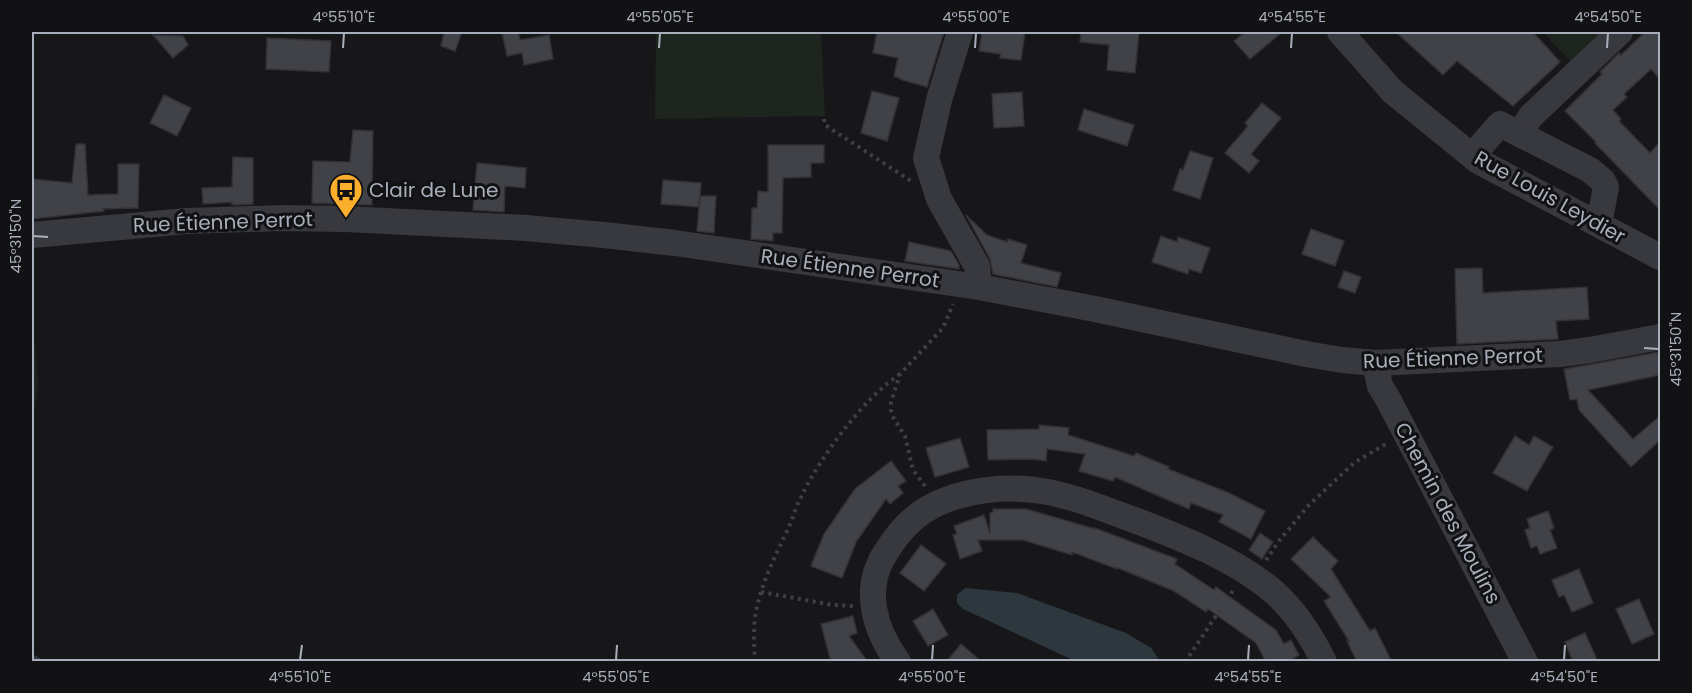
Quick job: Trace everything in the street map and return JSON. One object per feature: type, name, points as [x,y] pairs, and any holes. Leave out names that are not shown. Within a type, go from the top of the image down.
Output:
[{"type":"street","points":[[960,32],[939,100],[926,158],[939,199],[977,266],[970,286]]},
{"type":"street","name":"Rue Louis Leydier","points":[[1340,32],[1393,92],[1478,161],[1660,257]]},
{"type":"street","points":[[1519,134],[1531,116],[1620,32]]},
{"type":"street","points":[[1472,156],[1500,124],[1590,170],[1603,181],[1606,187],[1599,224]]},
{"type":"street","name":"Rue Étienne Perrot","points":[[32,235],[187,221],[249,219],[346,219],[604,234],[970,286],[1095,309],[1306,354],[1375,363],[1560,354],[1660,337]]},
{"type":"street","name":"Chemin des Moulins","points":[[1375,363],[1380,386],[1525,662]]},
{"type":"street","points":[[898,662],[878,628],[874,604],[875,573],[886,551],[900,532],[925,510],[948,499],[998,489],[1042,491],[1096,506],[1194,544],[1252,575],[1273,592],[1301,621],[1324,662]]},
{"type":"path","points":[[824,119],[825,125],[916,184],[934,185]]},
{"type":"path","points":[[755,662],[756,612],[761,592],[767,573],[802,495],[826,455],[855,416],[886,383],[900,374],[943,328],[970,286]]},
{"type":"path","points":[[900,374],[891,402],[891,410],[905,436],[912,470],[939,503]]},
{"type":"path","points":[[1185,662],[1236,586],[1260,569],[1299,516],[1355,462],[1405,433]]},
{"type":"path","points":[[761,592],[833,605],[860,607],[874,604]]},
{"type":"shaded area","points":[[656,32],[821,32],[825,116],[655,119]]},
{"type":"shaded area","points":[[1543,32],[1610,32],[1573,64]]},
{"type":"shaded area","points":[[32,312],[38,384],[32,428]]},
{"type":"shaded area","points":[[965,588],[1017,593],[1126,633],[1151,648],[1160,661],[1075,661],[963,609],[957,603],[957,595]]},
{"type":"building","points":[[444,32],[462,32],[455,51],[441,46]]},
{"type":"building","points":[[502,32],[518,32],[520,40],[549,35],[553,59],[524,65],[522,53],[507,56]]},
{"type":"building","points":[[877,32],[944,32],[927,87],[894,76],[898,58],[873,53]]},
{"type":"building","points":[[982,32],[1025,32],[1021,60],[1000,58],[1001,54],[979,51]]},
{"type":"building","points":[[1081,32],[1139,32],[1135,73],[1107,70],[1109,45],[1080,42]]},
{"type":"building","points":[[1245,32],[1282,32],[1250,59],[1234,41]]},
{"type":"building","points":[[1396,32],[1533,32],[1560,62],[1513,106],[1457,61],[1443,75]]},
{"type":"building","points":[[1645,32],[1660,32],[1660,79],[1651,69],[1624,94],[1627,97],[1613,110],[1621,119],[1619,121],[1650,153],[1660,142],[1660,210],[1565,111],[1602,74],[1600,72],[1619,53],[1621,55]]},
{"type":"building","points":[[153,35],[183,36],[188,45],[173,58]]},
{"type":"building","points":[[267,38],[331,41],[329,72],[266,69]]},
{"type":"building","points":[[872,91],[899,98],[887,141],[861,133]]},
{"type":"building","points":[[1022,92],[1024,126],[994,128],[992,94]]},
{"type":"building","points":[[164,95],[191,108],[177,136],[150,123]]},
{"type":"building","points":[[1262,103],[1281,118],[1251,154],[1259,161],[1249,173],[1225,153],[1248,126],[1245,123]]},
{"type":"building","points":[[1084,109],[1134,125],[1127,146],[1078,130]]},
{"type":"building","points":[[353,130],[373,131],[372,205],[312,203],[313,161],[350,162]]},
{"type":"building","points":[[76,144],[85,144],[88,195],[118,194],[118,164],[139,164],[138,208],[103,209],[104,211],[32,219],[32,179],[72,183]]},
{"type":"building","points":[[768,145],[824,145],[824,163],[811,163],[811,177],[783,178],[782,233],[773,233],[773,241],[751,239],[752,208],[757,208],[758,191],[768,192]]},
{"type":"building","points":[[1190,151],[1213,158],[1200,199],[1173,190],[1180,169],[1183,170]]},
{"type":"building","points":[[233,157],[253,158],[253,204],[232,205],[232,202],[203,204],[202,188],[232,187]]},
{"type":"building","points":[[477,163],[526,168],[525,188],[505,186],[504,212],[473,210]]},
{"type":"building","points":[[663,180],[701,183],[699,207],[661,204]]},
{"type":"building","points":[[700,196],[716,196],[714,233],[697,231]]},
{"type":"building","points":[[966,215],[987,235],[1007,242],[1008,239],[1027,245],[1021,263],[1061,273],[1057,287],[993,274],[990,259]]},
{"type":"building","points":[[1311,229],[1344,241],[1335,266],[1302,254]]},
{"type":"building","points":[[1161,236],[1177,242],[1178,237],[1210,248],[1201,273],[1189,269],[1188,274],[1152,262]]},
{"type":"building","points":[[909,242],[951,251],[959,269],[905,261]]},
{"type":"building","points":[[1482,268],[1483,293],[1587,287],[1589,319],[1556,321],[1558,339],[1457,344],[1455,269]]},
{"type":"building","points":[[1344,271],[1361,277],[1355,293],[1338,287]]},
{"type":"building","points":[[1660,352],[1660,375],[1588,390],[1633,439],[1660,416],[1660,440],[1631,467],[1579,410],[1577,399],[1570,400],[1564,369]]},
{"type":"building","points":[[1039,425],[1069,428],[1068,435],[1134,456],[1136,453],[1265,511],[1251,539],[1219,522],[1223,515],[1191,503],[1189,509],[1115,477],[1113,481],[1079,471],[1085,454],[1047,449],[1046,461],[988,460],[987,430],[1039,429]]},
{"type":"building","points":[[1515,436],[1529,445],[1534,436],[1553,447],[1527,491],[1493,473]]},
{"type":"building","points":[[960,438],[969,467],[935,477],[926,448]]},
{"type":"building","points":[[891,461],[906,481],[898,486],[903,493],[890,504],[886,499],[856,542],[842,578],[811,566],[824,534],[855,489]]},
{"type":"building","points":[[993,509],[1026,509],[1095,528],[1177,559],[1175,564],[1214,590],[1216,587],[1276,630],[1284,644],[1291,640],[1299,655],[1288,662],[1266,662],[1256,643],[1208,609],[1206,612],[1174,591],[1072,552],[1072,555],[1023,540],[978,540],[982,551],[960,559],[953,535],[957,534],[954,526],[984,515],[990,534],[990,513]]},
{"type":"building","points":[[1548,511],[1554,528],[1550,530],[1557,548],[1540,554],[1537,546],[1531,548],[1525,530],[1530,528],[1527,519]]},
{"type":"building","points":[[1260,533],[1273,542],[1262,559],[1249,550]]},
{"type":"building","points":[[1313,537],[1338,561],[1331,569],[1370,631],[1375,628],[1392,662],[1357,662],[1347,641],[1349,641],[1324,601],[1331,597],[1291,559]]},
{"type":"building","points":[[921,545],[946,564],[924,591],[900,573]]},
{"type":"building","points":[[1579,569],[1593,603],[1572,612],[1564,595],[1559,597],[1552,580]]},
{"type":"building","points":[[1639,599],[1654,634],[1632,644],[1616,609]]},
{"type":"building","points":[[933,609],[948,635],[928,646],[913,621]]},
{"type":"building","points":[[853,616],[857,633],[849,636],[868,662],[831,662],[821,624]]},
{"type":"building","points":[[1585,633],[1598,662],[1573,662],[1565,642]]},
{"type":"building","points":[[961,644],[982,662],[946,662]]},
{"type":"waterway","points":[[32,657],[41,662]]},
{"type":"place","name":"Clair de Lune","points":[[346,219]]}]
